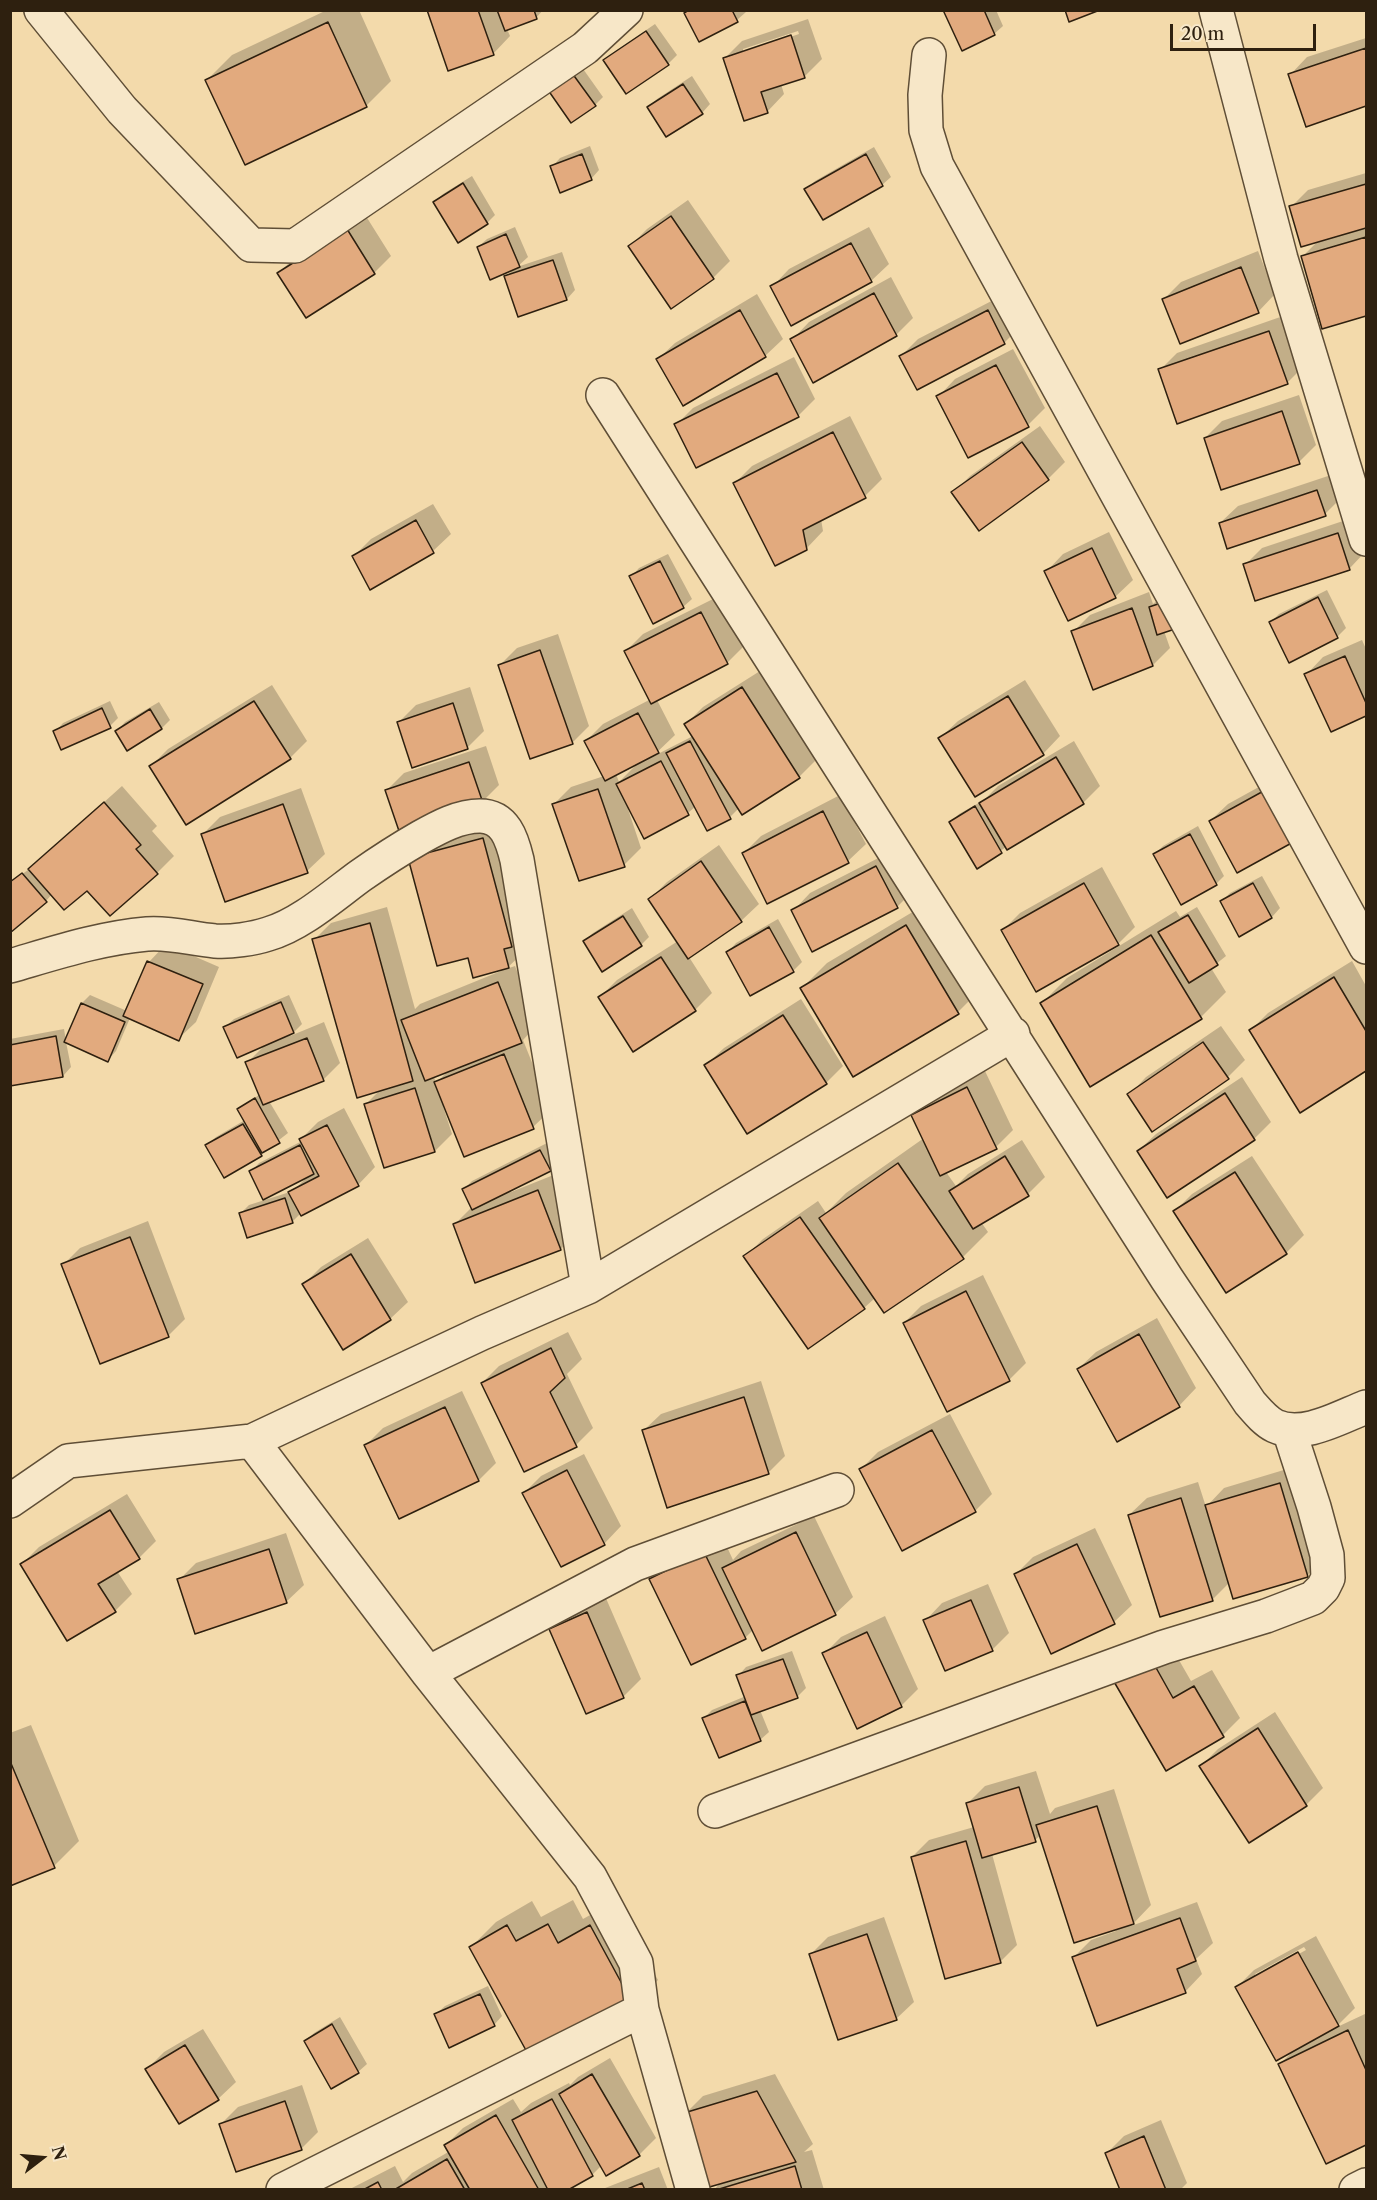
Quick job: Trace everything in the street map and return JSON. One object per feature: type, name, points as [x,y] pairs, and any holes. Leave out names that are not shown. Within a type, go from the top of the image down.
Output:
[{"type":"street","points":[[41,10],[122,110],[251,245],[295,246],[585,48],[626,10]]},
{"type":"street","points":[[1216,10],[1281,259],[1366,538]]},
{"type":"street","points":[[929,55],[925,95],[926,130],[937,166],[1366,947]]},
{"type":"street","points":[[603,395],[1167,1279],[1250,1403],[1274,1426],[1289,1430],[1308,1429],[1366,1407]]},
{"type":"street","points":[[10,966],[69,949],[149,934],[177,935],[216,941],[270,934],[306,915],[387,858],[436,828],[459,819],[481,816],[495,818],[503,825],[512,840],[517,860],[588,1287]]},
{"type":"street","points":[[10,1501],[68,1461],[252,1441],[482,1333],[588,1287],[1012,1034]]},
{"type":"street","points":[[715,1811],[1164,1647],[1266,1616],[1313,1598],[1323,1588],[1328,1578],[1327,1556],[1289,1430]]},
{"type":"street","points":[[252,1441],[428,1673],[590,1878],[636,1963],[642,2010],[693,2190]]},
{"type":"street","points":[[428,1673],[635,1564],[837,1490]]},
{"type":"street","points":[[283,2190],[642,2010]]},
{"type":"street","points":[[1356,2190],[1366,2185]]},
{"type":"building","points":[[427,10],[478,10],[494,55],[448,71]]},
{"type":"building","points":[[497,10],[534,10],[537,19],[505,31]]},
{"type":"building","points":[[689,10],[732,10],[738,22],[699,42],[684,13]]},
{"type":"building","points":[[943,10],[984,10],[995,35],[962,51]]},
{"type":"building","points":[[1065,10],[1100,10],[1069,22]]},
{"type":"building","points":[[328,22],[367,107],[245,165],[205,80]]},
{"type":"building","points":[[646,31],[669,65],[626,94],[603,60]]},
{"type":"building","points":[[791,35],[805,78],[761,92],[768,113],[744,121],[723,58]]},
{"type":"building","points":[[1366,48],[1366,106],[1306,127],[1288,74]]},
{"type":"building","points":[[572,73],[596,106],[571,123],[548,90]]},
{"type":"building","points":[[683,84],[703,114],[666,137],[647,107]]},
{"type":"building","points":[[582,154],[592,180],[560,193],[550,166]]},
{"type":"building","points":[[866,154],[883,186],[823,220],[804,189]]},
{"type":"building","points":[[463,183],[488,224],[458,243],[433,202]]},
{"type":"building","points":[[1366,184],[1366,228],[1301,247],[1289,206]]},
{"type":"building","points":[[671,216],[714,279],[671,309],[628,246]]},
{"type":"building","points":[[347,229],[375,274],[306,318],[277,273]]},
{"type":"building","points":[[506,234],[520,267],[490,280],[477,247]]},
{"type":"building","points":[[1366,237],[1366,316],[1322,329],[1301,256]]},
{"type":"building","points":[[851,243],[872,282],[791,326],[770,286]]},
{"type":"building","points":[[553,260],[567,300],[518,317],[504,276]]},
{"type":"building","points":[[1241,267],[1259,313],[1180,344],[1162,299]]},
{"type":"building","points":[[874,293],[897,336],[813,383],[790,339]]},
{"type":"building","points":[[740,310],[766,357],[683,406],[656,359]]},
{"type":"building","points":[[988,310],[1005,344],[917,390],[899,356]]},
{"type":"building","points":[[1269,331],[1288,384],[1177,424],[1158,369]]},
{"type":"building","points":[[996,365],[1029,427],[968,458],[936,396]]},
{"type":"building","points":[[777,373],[799,417],[696,468],[674,424]]},
{"type":"building","points":[[1282,411],[1300,464],[1221,490],[1204,438]]},
{"type":"building","points":[[833,432],[866,498],[803,530],[807,550],[775,566],[733,483]]},
{"type":"building","points":[[1022,442],[1049,480],[979,531],[951,492]]},
{"type":"building","points":[[1317,490],[1326,516],[1227,549],[1219,523]]},
{"type":"building","points":[[416,520],[434,553],[370,590],[352,556]]},
{"type":"building","points":[[1338,533],[1350,570],[1255,601],[1243,564]]},
{"type":"building","points":[[1092,548],[1116,598],[1068,621],[1044,571]]},
{"type":"building","points":[[660,561],[684,608],[653,624],[629,576]]},
{"type":"building","points":[[1318,597],[1338,638],[1289,663],[1269,622]]},
{"type":"building","points":[[1170,600],[1178,628],[1157,635],[1149,607]]},
{"type":"building","points":[[1132,608],[1153,666],[1093,690],[1071,631]]},
{"type":"building","points":[[701,612],[728,664],[651,704],[624,651]]},
{"type":"building","points":[[540,650],[573,744],[530,759],[498,665]]},
{"type":"building","points":[[1345,656],[1366,703],[1366,716],[1331,732],[1304,674]]},
{"type":"building","points":[[742,687],[800,778],[742,815],[684,724]]},
{"type":"building","points":[[1008,696],[1044,755],[975,797],[938,738]]},
{"type":"building","points":[[254,701],[291,759],[186,825],[149,766]]},
{"type":"building","points":[[453,703],[468,749],[412,768],[397,722]]},
{"type":"building","points":[[102,708],[111,728],[61,750],[53,731]]},
{"type":"building","points":[[150,709],[162,729],[127,751],[115,731]]},
{"type":"building","points":[[638,713],[659,753],[605,781],[584,741]]},
{"type":"building","points":[[690,741],[731,819],[707,831],[666,753]]},
{"type":"building","points":[[1056,757],[1084,804],[1007,850],[979,803]]},
{"type":"building","points":[[661,761],[689,815],[644,839],[616,784]]},
{"type":"building","points":[[469,762],[483,803],[399,831],[385,790]]},
{"type":"building","points":[[1269,788],[1297,840],[1237,873],[1209,821]]},
{"type":"building","points":[[598,789],[625,867],[579,881],[552,804]]},
{"type":"building","points":[[104,802],[141,845],[136,849],[158,874],[110,916],[87,891],[64,910],[28,869]]},
{"type":"building","points":[[283,804],[308,873],[225,902],[201,834]]},
{"type":"building","points":[[975,806],[1002,853],[977,869],[949,822]]},
{"type":"building","points":[[823,811],[849,863],[767,904],[742,853]]},
{"type":"building","points":[[1190,834],[1217,885],[1181,905],[1153,854]]},
{"type":"building","points":[[483,838],[512,947],[504,949],[509,968],[473,978],[468,958],[437,966],[408,858]]},
{"type":"building","points":[[701,861],[742,922],[688,959],[648,899]]},
{"type":"building","points":[[876,866],[898,908],[812,952],[791,910]]},
{"type":"building","points":[[22,873],[47,902],[10,933],[10,882]]},
{"type":"building","points":[[1084,883],[1119,945],[1036,992],[1001,930]]},
{"type":"building","points":[[1253,883],[1272,918],[1239,937],[1220,901]]},
{"type":"building","points":[[1188,915],[1218,965],[1189,983],[1158,932]]},
{"type":"building","points":[[623,916],[642,946],[602,972],[583,941]]},
{"type":"building","points":[[370,923],[413,1081],[357,1098],[312,939]]},
{"type":"building","points":[[906,925],[959,1014],[853,1077],[800,988]]},
{"type":"building","points":[[769,927],[794,972],[750,996],[726,952]]},
{"type":"building","points":[[1151,935],[1202,1019],[1090,1087],[1040,1003]]},
{"type":"building","points":[[661,957],[696,1011],[633,1052],[598,997]]},
{"type":"building","points":[[147,961],[203,984],[179,1041],[123,1016]]},
{"type":"building","points":[[1334,977],[1366,1031],[1366,1071],[1300,1113],[1249,1030]]},
{"type":"building","points":[[498,982],[522,1043],[425,1081],[401,1020]]},
{"type":"building","points":[[281,1002],[294,1033],[237,1058],[223,1027]]},
{"type":"building","points":[[81,1003],[125,1022],[108,1062],[64,1042]]},
{"type":"building","points":[[783,1015],[827,1084],[747,1134],[704,1065]]},
{"type":"building","points":[[56,1036],[63,1077],[10,1086],[10,1045]]},
{"type":"building","points":[[307,1038],[324,1081],[263,1105],[245,1062]]},
{"type":"building","points":[[1203,1042],[1229,1079],[1152,1132],[1127,1094]]},
{"type":"building","points":[[504,1054],[534,1129],[464,1157],[434,1082]]},
{"type":"building","points":[[967,1087],[997,1149],[940,1176],[911,1115]]},
{"type":"building","points":[[415,1088],[435,1152],[384,1168],[364,1104]]},
{"type":"building","points":[[1225,1093],[1255,1140],[1167,1198],[1137,1151]]},
{"type":"building","points":[[255,1098],[280,1143],[262,1153],[237,1109]]},
{"type":"building","points":[[243,1124],[262,1156],[224,1178],[205,1145]]},
{"type":"building","points":[[327,1125],[359,1186],[301,1216],[288,1192],[319,1176],[299,1139]]},
{"type":"building","points":[[300,1145],[314,1174],[263,1200],[249,1171]]},
{"type":"building","points":[[540,1150],[551,1171],[472,1210],[462,1189]]},
{"type":"building","points":[[1005,1156],[1029,1196],[973,1229],[949,1191]]},
{"type":"building","points":[[898,1163],[964,1259],[884,1313],[819,1218]]},
{"type":"building","points":[[1235,1172],[1287,1254],[1226,1293],[1173,1211]]},
{"type":"building","points":[[538,1190],[561,1250],[475,1283],[453,1224]]},
{"type":"building","points":[[285,1198],[293,1223],[247,1238],[239,1213]]},
{"type":"building","points":[[800,1217],[865,1309],[808,1349],[743,1256]]},
{"type":"building","points":[[130,1237],[169,1337],[100,1364],[61,1264]]},
{"type":"building","points":[[351,1254],[391,1320],[343,1350],[302,1284]]},
{"type":"building","points":[[966,1291],[1010,1381],[947,1412],[903,1323]]},
{"type":"building","points":[[1139,1334],[1180,1407],[1117,1442],[1077,1369]]},
{"type":"building","points":[[551,1348],[565,1378],[550,1392],[577,1447],[524,1472],[481,1383]]},
{"type":"building","points":[[744,1397],[769,1474],[667,1508],[642,1430]]},
{"type":"building","points":[[445,1407],[479,1481],[399,1519],[364,1445]]},
{"type":"building","points":[[932,1430],[976,1512],[902,1551],[859,1469]]},
{"type":"building","points":[[567,1470],[605,1545],[561,1567],[522,1493]]},
{"type":"building","points":[[1280,1483],[1308,1577],[1233,1599],[1205,1505]]},
{"type":"building","points":[[1181,1498],[1213,1601],[1160,1617],[1128,1515]]},
{"type":"building","points":[[110,1510],[140,1559],[98,1584],[116,1612],[67,1641],[20,1564]]},
{"type":"building","points":[[796,1532],[836,1615],[762,1651],[722,1568]]},
{"type":"building","points":[[1077,1544],[1115,1624],[1051,1654],[1014,1574]]},
{"type":"building","points":[[269,1549],[287,1603],[195,1634],[177,1579]]},
{"type":"building","points":[[704,1552],[746,1639],[691,1665],[649,1579]]},
{"type":"building","points":[[971,1600],[993,1651],[945,1671],[923,1620]]},
{"type":"building","points":[[587,1612],[624,1698],[586,1714],[549,1629]]},
{"type":"building","points":[[867,1632],[902,1707],[857,1729],[822,1653]]},
{"type":"building","points":[[1150,1657],[1173,1698],[1194,1686],[1224,1737],[1166,1771],[1113,1680]]},
{"type":"building","points":[[783,1659],[798,1698],[751,1715],[736,1675]]},
{"type":"building","points":[[745,1701],[761,1741],[719,1758],[702,1718]]},
{"type":"building","points":[[1258,1728],[1307,1806],[1249,1843],[1199,1766]]},
{"type":"building","points":[[10,1761],[55,1868],[10,1886]]},
{"type":"building","points":[[1019,1787],[1036,1842],[982,1858],[966,1803]]},
{"type":"building","points":[[1097,1806],[1134,1924],[1074,1943],[1036,1825]]},
{"type":"building","points":[[966,1841],[1001,1963],[945,1979],[911,1857]]},
{"type":"building","points":[[1180,1918],[1196,1961],[1177,1969],[1186,1993],[1097,2026],[1072,1957]]},
{"type":"building","points":[[548,1924],[558,1943],[590,1925],[634,2006],[533,2063],[469,1947],[507,1925],[516,1941]]},
{"type":"building","points":[[867,1934],[897,2020],[838,2040],[809,1954]]},
{"type":"building","points":[[1298,1952],[1339,2026],[1276,2061],[1235,1987]]},
{"type":"building","points":[[480,1994],[495,2026],[449,2048],[434,2014]]},
{"type":"building","points":[[332,2024],[359,2073],[331,2089],[304,2041]]},
{"type":"building","points":[[1348,2030],[1366,2070],[1366,2145],[1326,2164],[1278,2064]]},
{"type":"building","points":[[185,2045],[219,2100],[179,2124],[145,2069]]},
{"type":"building","points":[[592,2074],[640,2156],[606,2176],[559,2094]]},
{"type":"building","points":[[757,2091],[796,2162],[706,2188],[684,2113]]},
{"type":"building","points":[[552,2099],[593,2176],[568,2190],[548,2190],[512,2120]]},
{"type":"building","points":[[285,2101],[302,2150],[236,2172],[219,2124]]},
{"type":"building","points":[[496,2115],[539,2190],[470,2190],[444,2145]]},
{"type":"building","points":[[1144,2136],[1166,2190],[1120,2190],[1105,2153]]},
{"type":"building","points":[[447,2159],[465,2190],[394,2190]]},
{"type":"building","points":[[795,2166],[802,2190],[716,2190]]},
{"type":"building","points":[[378,2182],[382,2190],[363,2190]]},
{"type":"building","points":[[642,2183],[645,2190],[625,2190]]}]
